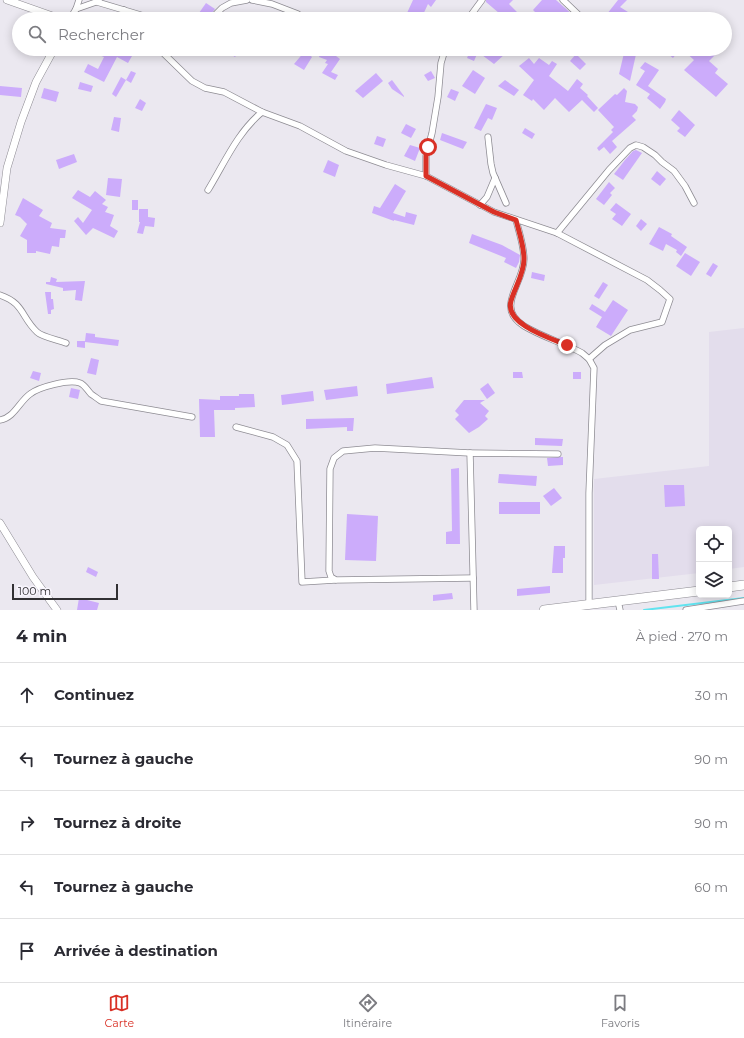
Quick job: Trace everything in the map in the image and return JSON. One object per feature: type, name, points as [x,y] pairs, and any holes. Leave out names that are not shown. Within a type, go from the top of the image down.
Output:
[{"type":"main road","points":[[732,587],[744,585]]},
{"type":"main road","points":[[544,610],[589,604],[619,605],[696,592]]},
{"type":"street","points":[[7,0],[41,12]]},
{"type":"street","points":[[74,12],[79,0]]},
{"type":"street","points":[[218,12],[231,2],[247,0]]},
{"type":"street","points":[[252,0],[272,4],[293,12]]},
{"type":"street","points":[[473,12],[482,0]]},
{"type":"street","points":[[563,0],[576,12]]},
{"type":"street","points":[[76,8],[99,1],[130,12]]},
{"type":"street","points":[[0,223],[1,198],[7,168],[21,122],[36,82],[50,56]]},
{"type":"street","points":[[166,56],[192,81],[205,88],[224,92],[262,112],[300,126],[346,151],[386,165],[426,176],[494,212],[557,233],[647,280],[670,299],[662,322],[630,330],[605,345],[589,359]]},
{"type":"street","points":[[426,176],[426,156],[432,133],[438,97],[440,63],[443,56]]},
{"type":"street","points":[[208,190],[239,136],[250,122],[262,112]]},
{"type":"street","points":[[488,137],[490,164],[506,203]]},
{"type":"street","points":[[557,233],[609,170],[630,148],[636,145],[643,147],[655,155],[674,172],[685,186],[694,203]]},
{"type":"street","points":[[480,205],[485,200],[495,178]]},
{"type":"street","points":[[516,220],[524,259],[522,271],[510,302],[510,309],[513,317],[523,325],[582,353],[589,359],[594,368],[589,493],[589,604]]},
{"type":"street","points":[[0,295],[9,298],[18,305],[38,333],[66,343]]},
{"type":"street","points":[[0,420],[10,416],[30,394],[44,387],[63,383],[79,382],[85,386],[91,394],[101,401],[192,417]]},
{"type":"street","points":[[236,428],[273,437],[287,445],[298,461],[302,582],[336,580],[473,578]]},
{"type":"street","points":[[336,580],[331,577],[329,571],[330,469],[334,458],[343,451],[374,448],[470,453],[558,454]]},
{"type":"street","points":[[470,453],[474,610]]},
{"type":"street","points":[[0,523],[33,577],[57,610]]},
{"type":"street","points":[[686,610],[744,602]]},
{"type":"shaded area","points":[[744,328],[744,567],[732,569],[732,526],[696,526],[696,573],[594,585],[594,479],[709,466],[709,332]]},
{"type":"building","points":[[413,0],[436,0],[431,7],[428,4],[424,12],[407,12]]},
{"type":"building","points":[[486,0],[513,0],[509,4],[517,12],[498,12],[486,2]]},
{"type":"building","points":[[542,0],[556,0],[570,12],[535,12],[533,10]]},
{"type":"building","points":[[618,0],[627,0],[620,7],[628,12],[609,12]]},
{"type":"building","points":[[206,3],[215,9],[213,12],[200,12]]},
{"type":"building","points":[[102,56],[132,56],[128,63],[117,57],[104,82],[84,72],[88,64],[98,69],[104,57]]},
{"type":"building","points":[[301,56],[312,57],[304,70],[294,64]]},
{"type":"building","points":[[336,56],[340,59],[331,72],[338,75],[335,80],[322,73],[328,64],[325,63],[327,60],[319,57]]},
{"type":"building","points":[[468,56],[476,56],[474,61],[467,58]]},
{"type":"building","points":[[483,56],[503,56],[494,64]]},
{"type":"building","points":[[574,56],[578,56],[586,64],[580,70],[570,61]]},
{"type":"building","points":[[623,56],[636,56],[630,81],[619,74]]},
{"type":"building","points":[[690,56],[714,56],[709,61],[718,69],[715,73],[728,84],[716,97],[684,70],[694,60]]},
{"type":"building","points":[[529,58],[534,64],[539,58],[549,65],[552,61],[557,64],[549,76],[568,91],[577,79],[583,84],[580,88],[588,95],[587,96],[598,108],[594,112],[582,100],[569,112],[555,98],[544,110],[533,99],[532,101],[523,95],[534,80],[519,66]]},
{"type":"building","points":[[645,62],[659,70],[648,86],[666,99],[660,109],[647,98],[650,94],[636,85],[645,71],[640,68]]},
{"type":"building","points":[[473,70],[485,78],[475,94],[462,86]]},
{"type":"building","points":[[131,71],[136,73],[131,83],[126,80]]},
{"type":"building","points":[[431,71],[435,78],[428,81],[424,75]]},
{"type":"building","points":[[376,73],[383,81],[363,98],[355,91]]},
{"type":"building","points":[[121,77],[126,80],[116,97],[112,94]]},
{"type":"building","points":[[392,80],[404,97],[392,89],[388,83]]},
{"type":"building","points":[[505,80],[519,90],[514,96],[498,86]]},
{"type":"building","points":[[80,82],[93,86],[91,92],[78,89]]},
{"type":"building","points":[[0,86],[22,88],[21,97],[0,95]]},
{"type":"building","points":[[44,88],[59,92],[56,102],[41,98]]},
{"type":"building","points":[[624,88],[627,91],[625,102],[635,104],[638,107],[637,111],[632,116],[636,120],[612,141],[617,147],[610,154],[604,147],[599,151],[597,148],[613,132],[611,130],[614,127],[598,110],[615,94],[617,95]]},
{"type":"building","points":[[451,89],[459,92],[455,101],[447,97]]},
{"type":"building","points":[[140,99],[146,103],[142,111],[135,108]]},
{"type":"building","points":[[486,104],[497,108],[492,120],[488,118],[481,131],[474,128]]},
{"type":"building","points":[[679,110],[695,125],[685,137],[677,131],[680,128],[671,120]]},
{"type":"building","points":[[114,117],[121,118],[119,132],[111,130]]},
{"type":"building","points":[[406,124],[416,129],[411,138],[401,133]]},
{"type":"building","points":[[525,128],[535,134],[532,139],[522,133]]},
{"type":"building","points":[[442,133],[467,142],[463,149],[440,140]]},
{"type":"building","points":[[377,136],[386,139],[383,147],[374,144]]},
{"type":"building","points":[[410,145],[420,148],[415,161],[404,156]]},
{"type":"building","points":[[636,150],[642,153],[623,180],[614,174],[633,151]]},
{"type":"building","points":[[74,154],[77,162],[59,169],[56,160]]},
{"type":"building","points":[[328,160],[339,165],[335,177],[323,172]]},
{"type":"building","points":[[657,171],[666,179],[660,186],[651,179]]},
{"type":"building","points":[[108,178],[122,179],[120,197],[106,195]]},
{"type":"building","points":[[609,182],[615,188],[610,193],[612,195],[604,205],[596,199]]},
{"type":"building","points":[[395,184],[406,191],[393,213],[405,217],[406,212],[417,215],[414,225],[394,221],[372,213],[374,206],[380,208]]},
{"type":"building","points":[[78,190],[90,197],[95,191],[106,200],[102,204],[108,207],[105,212],[114,215],[110,226],[118,231],[114,238],[93,228],[86,235],[74,221],[78,217],[83,223],[92,210],[72,198]]},
{"type":"building","points":[[23,198],[43,210],[39,216],[52,223],[50,228],[66,230],[65,238],[60,238],[59,247],[52,246],[50,254],[36,251],[36,253],[27,253],[27,240],[20,236],[27,224],[20,217],[15,215]]},
{"type":"building","points":[[132,200],[138,200],[138,210],[132,210]]},
{"type":"building","points":[[616,203],[631,214],[622,226],[612,219],[616,214],[610,210]]},
{"type":"building","points":[[139,209],[148,209],[148,217],[155,218],[154,227],[145,226],[143,234],[137,233],[140,222]]},
{"type":"building","points":[[641,219],[647,224],[641,231],[636,226]]},
{"type":"building","points":[[659,227],[672,234],[671,236],[687,247],[681,256],[676,252],[677,250],[666,244],[663,251],[649,244]]},
{"type":"building","points":[[472,234],[502,245],[520,255],[516,268],[504,262],[506,258],[469,243]]},
{"type":"building","points":[[685,253],[700,262],[691,276],[676,266]]},
{"type":"building","points":[[713,263],[718,266],[711,277],[706,274]]},
{"type":"building","points":[[532,272],[545,275],[544,281],[531,278]]},
{"type":"building","points":[[51,277],[57,279],[56,282],[85,281],[82,301],[75,300],[76,290],[63,291],[63,288],[46,284],[46,282],[50,282]]},
{"type":"building","points":[[603,282],[608,285],[599,299],[594,296]]},
{"type":"building","points":[[45,292],[51,292],[51,299],[53,299],[54,309],[51,310],[51,314],[48,314]]},
{"type":"building","points":[[613,300],[628,310],[611,336],[596,327],[602,317],[589,309],[592,304],[605,312]]},
{"type":"building","points":[[86,333],[95,334],[95,337],[119,340],[118,346],[85,342],[85,348],[77,347],[77,341],[85,341]]},
{"type":"building","points":[[91,358],[99,360],[96,375],[87,373]]},
{"type":"building","points":[[33,371],[41,373],[39,381],[30,378]]},
{"type":"building","points":[[513,372],[522,372],[523,378],[513,378]]},
{"type":"building","points":[[573,372],[581,372],[581,379],[573,379]]},
{"type":"building","points":[[432,377],[434,388],[387,394],[386,384]]},
{"type":"building","points":[[488,383],[495,393],[487,399],[480,389]]},
{"type":"building","points":[[357,386],[358,396],[326,400],[324,390]]},
{"type":"building","points":[[71,388],[80,390],[78,399],[69,397]]},
{"type":"building","points":[[313,391],[314,401],[282,405],[281,395]]},
{"type":"building","points":[[239,394],[254,394],[255,407],[235,408],[235,410],[214,410],[215,437],[200,437],[199,399],[220,400],[220,396],[239,396]]},
{"type":"building","points":[[464,400],[485,400],[480,403],[489,411],[485,416],[488,419],[469,433],[455,419],[459,415],[455,411]]},
{"type":"building","points":[[354,418],[353,431],[347,431],[347,427],[306,429],[306,419]]},
{"type":"building","points":[[535,438],[563,439],[562,446],[535,445]]},
{"type":"building","points":[[563,457],[563,465],[548,466],[547,458]]},
{"type":"building","points":[[459,468],[460,544],[446,544],[446,532],[452,531],[451,469]]},
{"type":"building","points":[[499,474],[537,476],[536,486],[498,483]]},
{"type":"building","points":[[664,485],[684,485],[685,506],[665,507]]},
{"type":"building","points":[[554,488],[562,498],[551,506],[543,496]]},
{"type":"building","points":[[499,502],[540,502],[540,514],[499,514]]},
{"type":"building","points":[[347,514],[378,516],[376,561],[345,560]]},
{"type":"building","points":[[554,546],[565,546],[563,573],[552,573]]},
{"type":"building","points":[[652,554],[658,554],[659,579],[652,579]]},
{"type":"building","points":[[88,567],[98,572],[96,577],[86,572]]},
{"type":"building","points":[[550,586],[550,593],[517,596],[517,589]]},
{"type":"building","points":[[452,593],[453,599],[433,601],[433,595]]},
{"type":"building","points":[[79,598],[99,603],[97,610],[77,610]]},
{"type":"waterway","points":[[644,610],[744,598]]},
{"type":"route","points":[[428,147],[426,156],[426,176],[494,212],[516,220],[524,259],[522,271],[510,302],[510,309],[513,317],[523,325],[567,345]]}]
